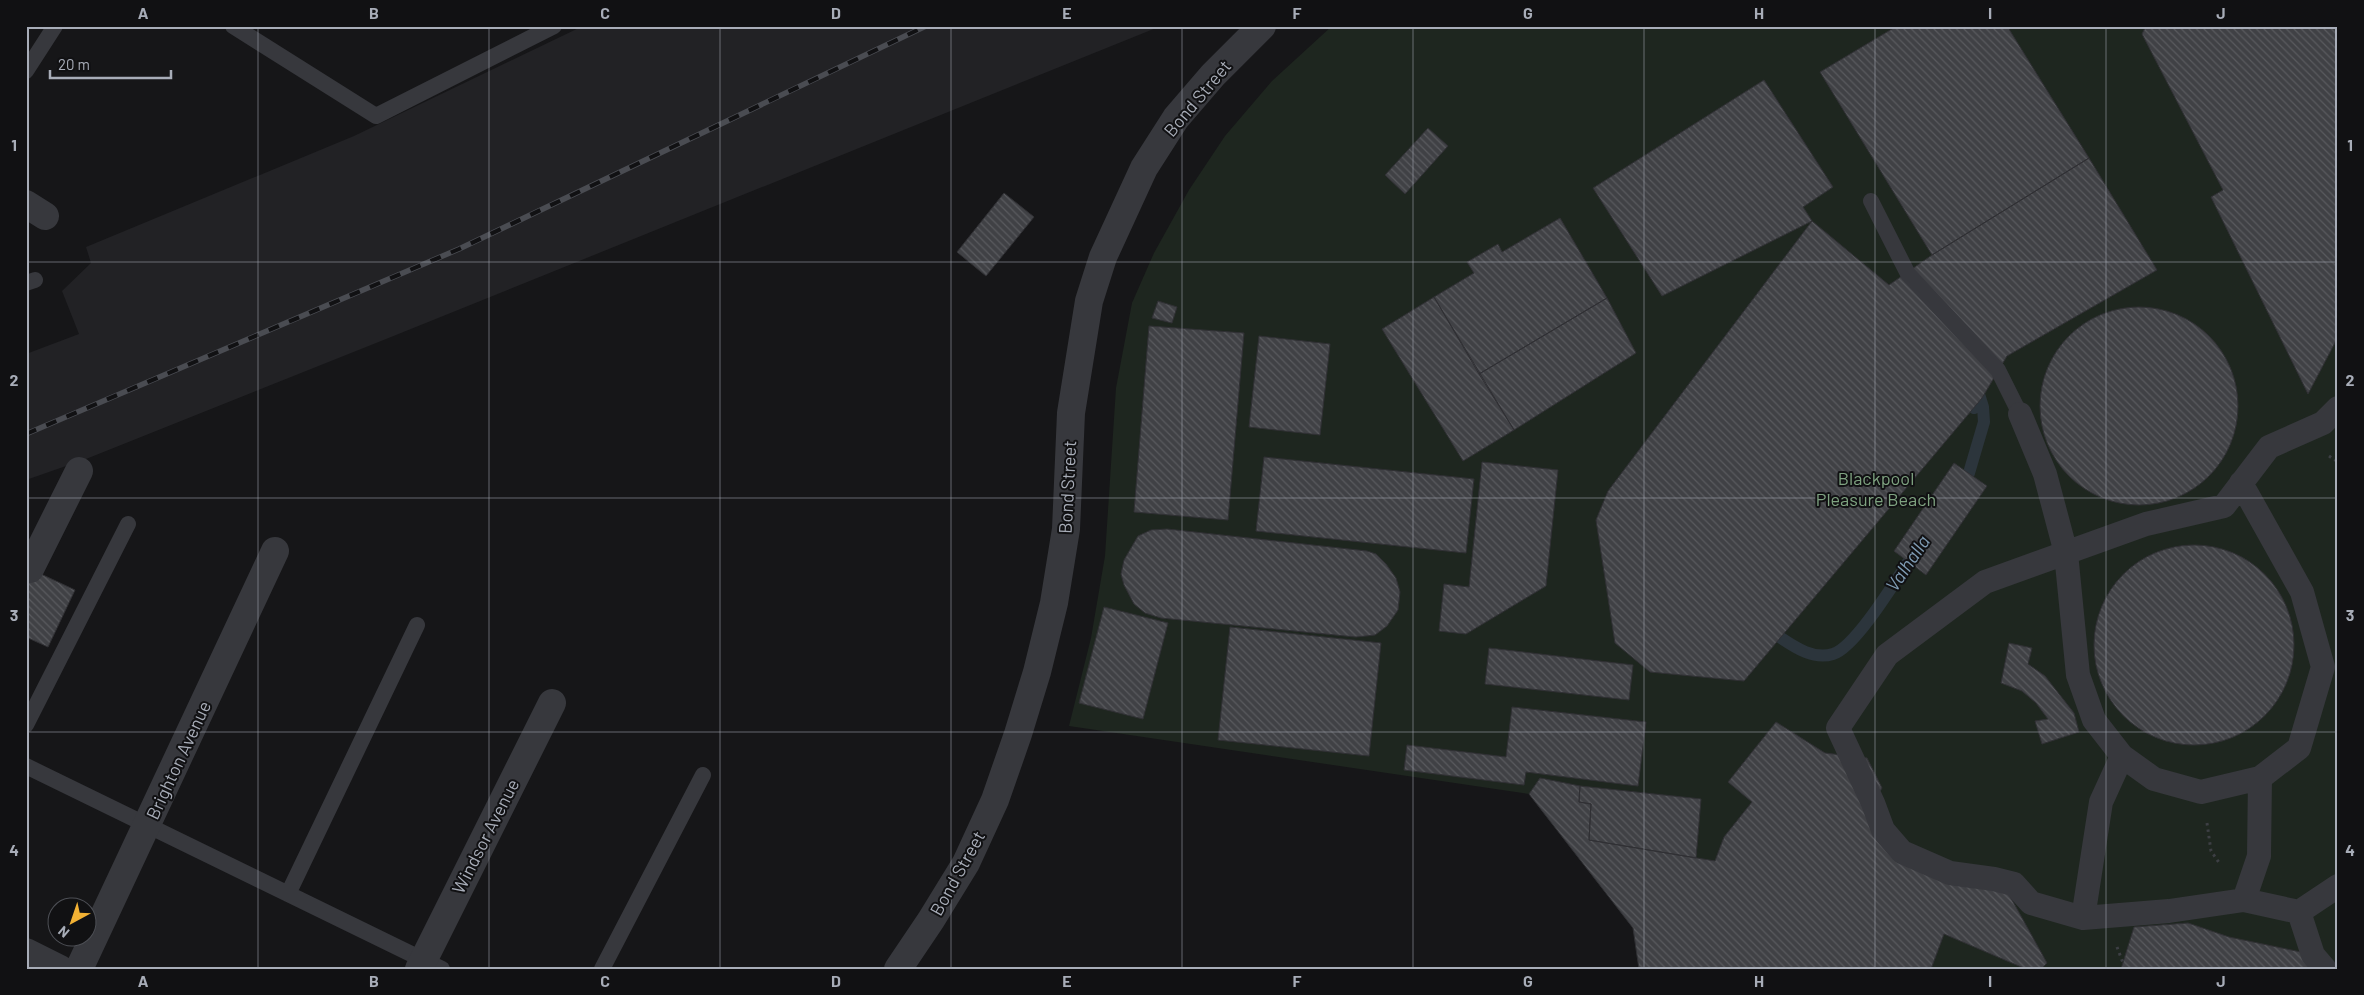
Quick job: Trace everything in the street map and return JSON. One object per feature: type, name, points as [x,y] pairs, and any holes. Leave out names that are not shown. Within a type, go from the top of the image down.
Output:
[{"type":"street","name":"Bond Street","points":[[898,969],[931,920],[966,862],[995,800],[1037,672],[1054,603],[1066,529],[1071,414],[1089,301],[1103,257],[1144,168],[1176,118],[1213,75],[1262,26]]},
{"type":"street","points":[[2338,408],[2323,424],[2269,447],[2224,506],[2146,524],[1985,582],[1887,656],[1838,728],[1873,803],[1883,830],[1902,852],[1950,873],[1994,879],[2014,884],[2031,904],[2083,918],[2169,912],[2244,900],[2299,912],[2338,886]]},
{"type":"street","points":[[2020,414],[2045,474],[2066,553],[2078,676],[2094,720],[2122,756],[2154,779],[2201,792],[2260,778],[2299,748],[2322,667],[2302,592],[2241,483]]},
{"type":"street","points":[[30,569],[79,471]]},
{"type":"street","name":"Brighton Avenue","points":[[79,969],[275,551]]},
{"type":"street","name":"Windsor Avenue","points":[[428,966],[552,703]]},
{"type":"street","points":[[2083,918],[2101,802],[2122,756]]},
{"type":"street","points":[[2244,900],[2259,856],[2260,778]]},
{"type":"street","points":[[2299,912],[2313,955],[2325,969]]},
{"type":"street","points":[[26,952],[60,969]]},
{"type":"lane","points":[[26,71],[55,26]]},
{"type":"lane","points":[[233,26],[376,116],[554,26]]},
{"type":"lane","points":[[1871,201],[1908,274],[1998,370],[2020,414]]},
{"type":"lane","points":[[26,725],[128,524]]},
{"type":"lane","points":[[288,894],[416,625]]},
{"type":"lane","points":[[26,766],[288,894],[428,966]]},
{"type":"lane","points":[[602,969],[703,775]]},
{"type":"path","points":[[2201,792],[2212,851],[2244,900]]},
{"type":"shaded area","points":[[583,26],[1161,26],[86,459],[26,480],[26,354],[79,334],[62,291],[91,263],[86,247],[354,136]]},
{"type":"green space","name":"Blackpool Pleasure Beach","points":[[1332,26],[2338,26],[2338,969],[1639,969],[1633,928],[1529,794],[1069,726],[1091,638],[1105,556],[1116,388],[1132,303],[1154,253],[1189,190],[1225,136],[1272,81]]},
{"type":"building","points":[[1897,26],[2007,26],[2089,158],[1932,255],[1820,72]]},
{"type":"building","points":[[2146,26],[2338,26],[2338,337],[2308,394],[2211,197],[2223,190],[2142,34]]},
{"type":"building","points":[[1764,80],[1833,187],[1803,207],[1812,221],[1662,296],[1593,188]]},
{"type":"building","points":[[1428,128],[1448,146],[1405,194],[1385,175]]},
{"type":"building","name":"Valhalla","points":[[2089,158],[2157,270],[2007,356],[1982,398],[1744,681],[1650,672],[1615,643],[1596,520],[1608,491],[1812,221],[1889,285],[1932,255]]},
{"type":"building","points":[[1004,193],[1034,217],[986,276],[957,252]]},
{"type":"building","points":[[1560,218],[1607,298],[1479,374],[1434,297],[1474,273],[1467,262],[1498,244],[1502,252]]},
{"type":"building","points":[[1434,297],[1514,430],[1463,461],[1382,329]]},
{"type":"building","points":[[1607,298],[1636,353],[1514,430],[1479,374]]},
{"type":"building","points":[[1158,301],[1177,307],[1172,323],[1152,318]]},
{"type":"building","points":[[2139,307],[2168,311],[2186,319],[2202,329],[2216,343],[2234,377],[2238,406],[2234,435],[2226,453],[2216,469],[2202,483],[2168,501],[2139,505],[2110,501],[2092,493],[2076,483],[2062,469],[2044,435],[2040,406],[2044,377],[2052,359],[2062,343],[2076,329],[2110,311]]},
{"type":"building","points":[[1149,326],[1244,333],[1228,520],[1134,512]]},
{"type":"building","points":[[1259,336],[1330,344],[1320,435],[1249,427]]},
{"type":"building","points":[[1264,457],[1474,479],[1466,553],[1256,531]]},
{"type":"building","points":[[1482,462],[1558,470],[1546,586],[1466,634],[1439,631],[1444,584],[1469,587]]},
{"type":"building","name":"Valhalla","points":[[1954,463],[1987,486],[1926,575],[1894,551]]},
{"type":"building","points":[[1167,529],[1367,551],[1376,554],[1396,578],[1400,592],[1398,610],[1387,626],[1375,635],[1356,637],[1161,618],[1145,613],[1134,604],[1124,585],[1121,574],[1124,560],[1138,536],[1151,530]]},
{"type":"building","points":[[2194,545],[2213,547],[2241,557],[2257,568],[2271,582],[2286,607],[2292,626],[2294,645],[2292,664],[2282,692],[2271,708],[2257,722],[2232,737],[2213,743],[2194,745],[2175,743],[2147,733],[2131,722],[2117,708],[2102,683],[2096,664],[2094,645],[2096,626],[2106,598],[2117,582],[2131,568],[2156,553],[2175,547]]},
{"type":"building","points":[[26,567],[75,590],[48,647],[26,637]]},
{"type":"building","points":[[1104,607],[1168,623],[1143,719],[1079,703]]},
{"type":"building","points":[[1230,627],[1381,643],[1369,756],[1218,740]]},
{"type":"building","points":[[2009,643],[2032,648],[2028,664],[2045,676],[2074,713],[2079,732],[2042,744],[2035,721],[2048,719],[2036,703],[2022,691],[2001,683]]},
{"type":"building","points":[[1489,648],[1633,665],[1629,700],[1485,684]]},
{"type":"building","points":[[1512,707],[1646,722],[1638,786],[1526,772],[1524,785],[1404,770],[1407,745],[1506,757]]},
{"type":"building","points":[[1776,722],[1825,753],[1867,758],[1882,788],[1867,812],[1873,832],[2006,889],[2047,963],[2041,969],[2026,969],[1944,934],[1931,969],[1639,969],[1633,928],[1529,794],[1540,778],[1580,786],[1579,802],[1591,804],[1589,840],[1715,861],[1724,837],[1752,802],[1728,782]]},
{"type":"building","points":[[1580,786],[1701,799],[1696,858],[1589,840],[1591,804],[1579,802]]},
{"type":"building","points":[[2188,923],[2229,937],[2301,952],[2316,969],[2121,969],[2134,927]]},
{"type":"waterway","name":"Valhalla","points":[[1959,487],[1969,473],[1984,422],[1983,407],[1979,394],[1974,408]]},
{"type":"waterway","name":"Valhalla","points":[[1781,638],[1799,649],[1812,654],[1833,654],[1843,648],[1866,623],[1918,547]]},
{"type":"railway","points":[[26,434],[459,249],[926,26]]}]
